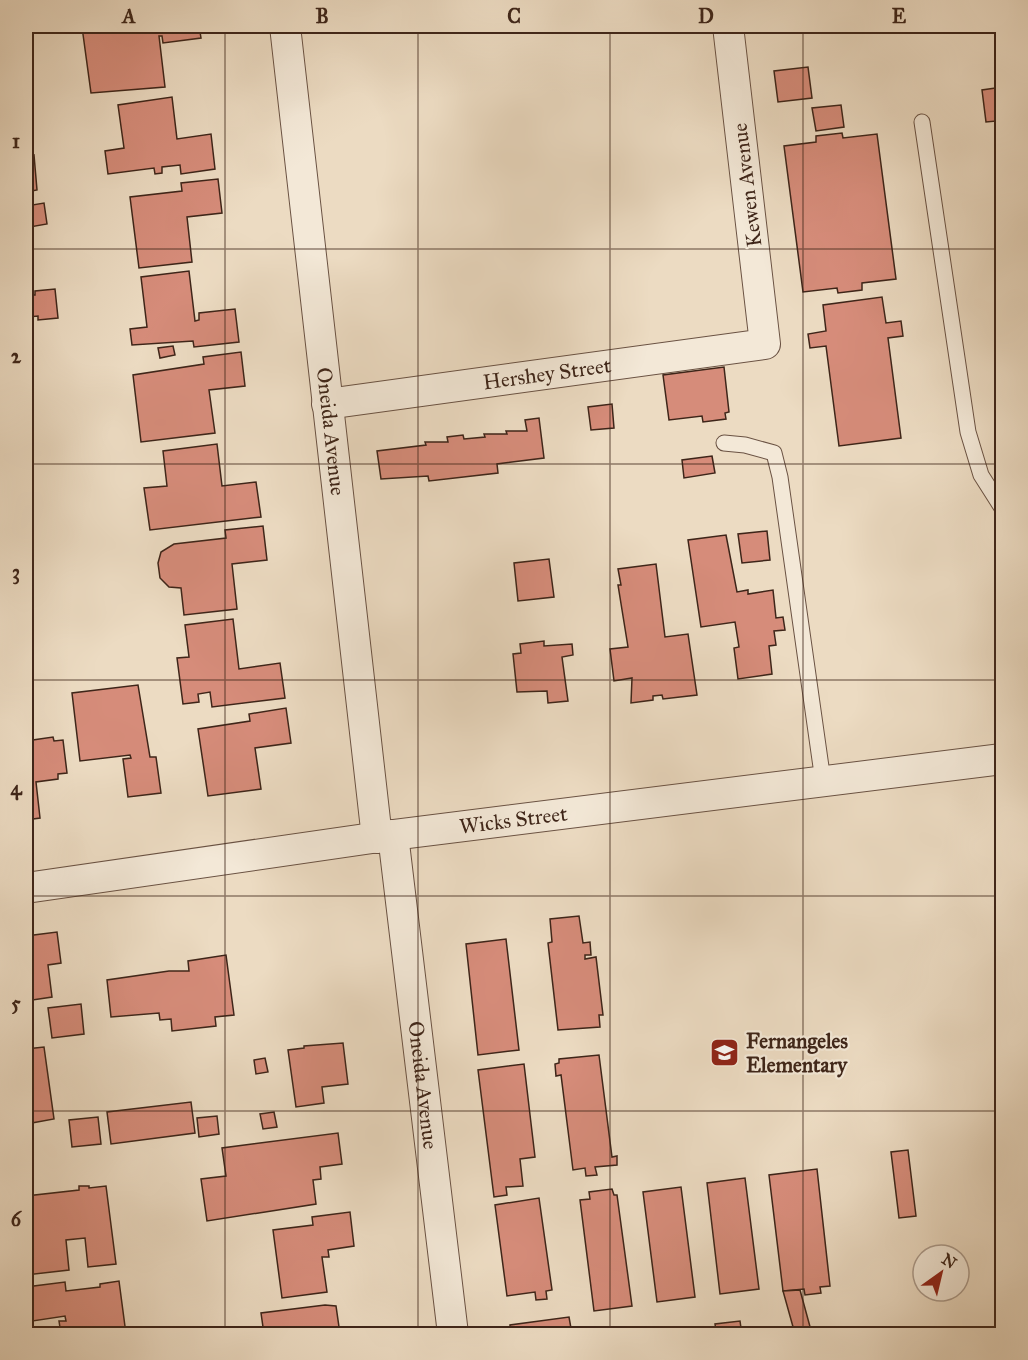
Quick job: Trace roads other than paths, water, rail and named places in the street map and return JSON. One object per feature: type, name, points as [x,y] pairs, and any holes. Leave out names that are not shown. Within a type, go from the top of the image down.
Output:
[{"type":"street","name":"Oneida Avenue","points":[[285,26],[327,404],[453,1335]]},
{"type":"street","name":"Kewen Avenue","points":[[728,26],[765,344]]},
{"type":"street","name":"Hershey Street","points":[[327,404],[765,344]]},
{"type":"street","name":"Wicks Street","points":[[26,888],[385,837],[1002,759]]},
{"type":"lane","points":[[922,122],[968,432],[981,475],[1002,508]]},
{"type":"lane","points":[[724,443],[745,445],[774,453],[780,477],[823,781]]},
{"type":"place","name":"Fernangeles Elementary","points":[[725,1053]]}]
